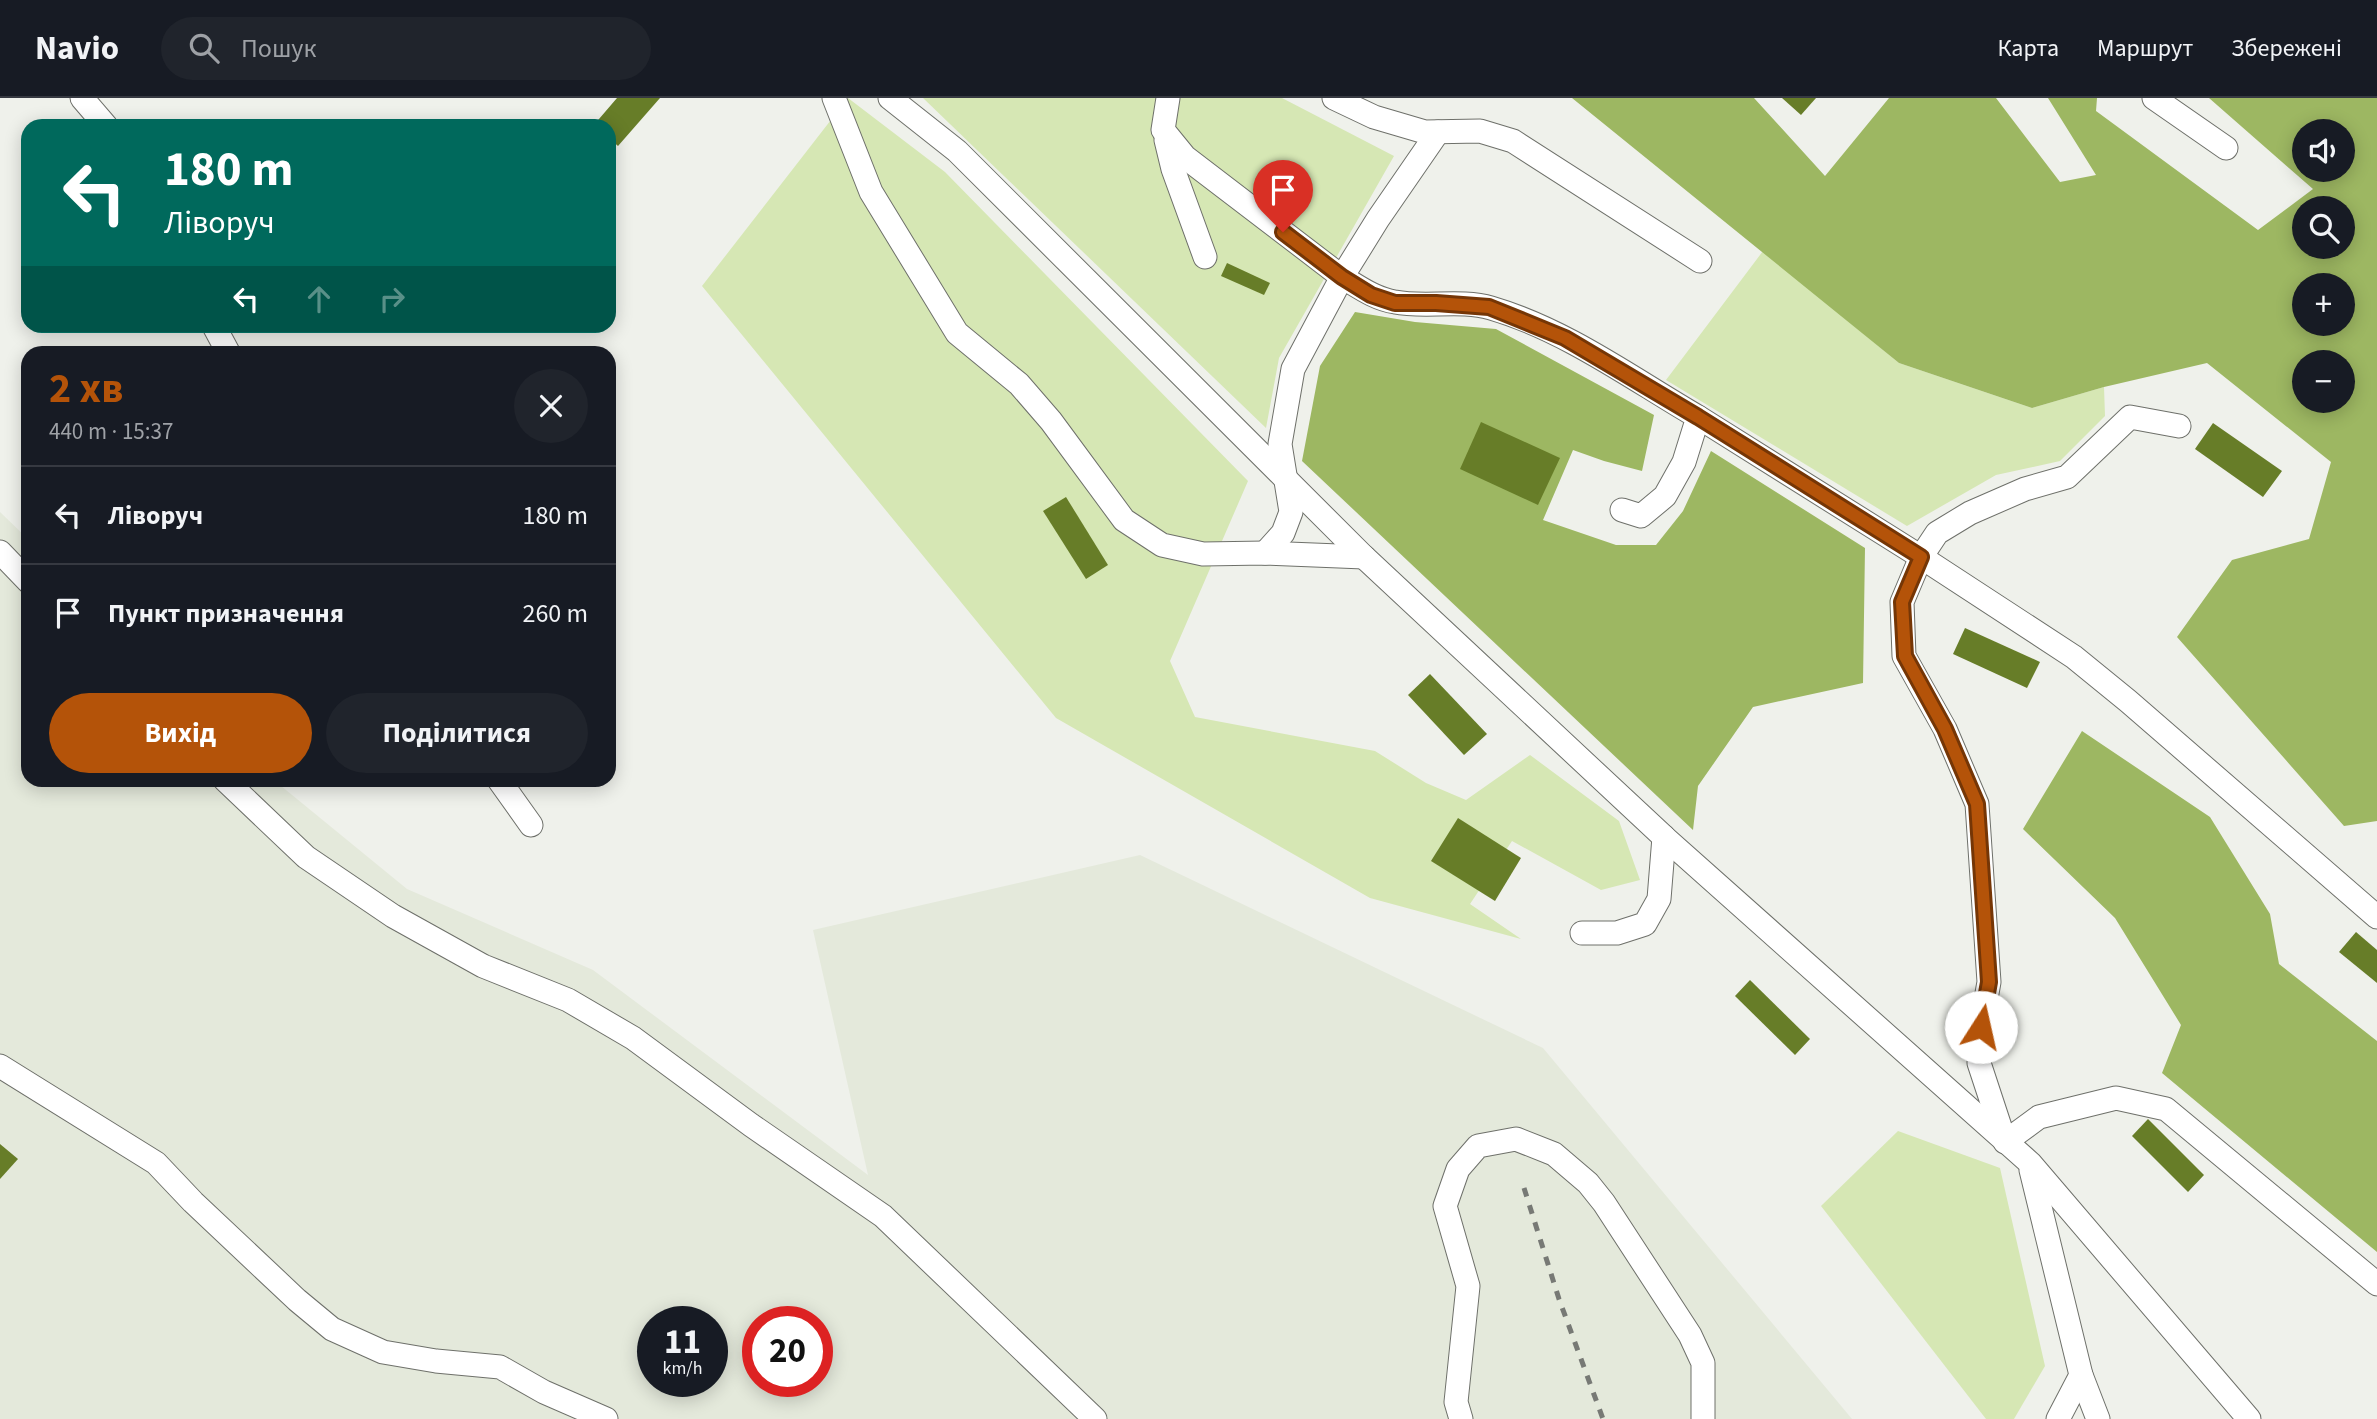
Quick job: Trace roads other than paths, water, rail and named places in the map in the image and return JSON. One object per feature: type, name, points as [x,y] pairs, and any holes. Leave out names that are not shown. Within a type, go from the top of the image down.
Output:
[{"type":"lane","points":[[82,98],[100,119]]},
{"type":"lane","points":[[834,98],[871,192],[957,333],[1019,384],[1051,421],[1125,520],[1162,545],[1203,554],[1265,553],[1364,557]]},
{"type":"lane","points":[[890,98],[957,151],[1364,557],[1664,837],[2030,1163],[2249,1419]]},
{"type":"lane","points":[[1168,98],[1163,130],[1173,169],[1205,257]]},
{"type":"lane","points":[[1334,98],[1374,117],[1425,132],[1480,131],[1513,141],[1700,261]]},
{"type":"lane","points":[[2154,98],[2226,148]]},
{"type":"lane","points":[[1163,130],[1185,157],[1342,277],[1371,295],[1395,303],[1489,307],[1565,338],[1698,417],[1921,557],[2074,657],[2377,917]]},
{"type":"lane","points":[[1265,553],[1283,533],[1291,512],[1280,443],[1293,369],[1342,277],[1438,132]]},
{"type":"lane","points":[[1622,510],[1641,516],[1665,496],[1684,462],[1698,417]]},
{"type":"lane","points":[[2006,1142],[1979,1063],[1981,1027],[1989,982],[1977,804],[1945,729],[1905,656],[1902,602],[1921,557],[1937,533],[1970,513],[2025,489],[2067,477],[2130,417],[2179,426]]},
{"type":"lane","points":[[0,552],[21,573]]},
{"type":"lane","points":[[232,787],[306,858],[393,916],[483,966],[568,1000],[634,1038],[751,1125],[883,1216],[1095,1419]]},
{"type":"lane","points":[[504,787],[531,825]]},
{"type":"lane","points":[[1582,933],[1617,933],[1645,924],[1659,900],[1664,837]]},
{"type":"lane","points":[[0,1066],[156,1163],[193,1202],[297,1300],[332,1329],[383,1352],[436,1361],[500,1367],[544,1392],[606,1419]]},
{"type":"lane","points":[[2006,1142],[2039,1117],[2116,1098],[2166,1109],[2377,1284]]},
{"type":"lane","points":[[1461,1419],[1456,1402],[1468,1286],[1445,1206],[1458,1169],[1478,1146],[1516,1139],[1554,1154],[1588,1183],[1604,1203],[1690,1335],[1703,1363],[1703,1419]]},
{"type":"lane","points":[[2030,1163],[2081,1374],[2098,1419]]},
{"type":"lane","points":[[2058,1419],[2081,1374]]},
{"type":"railway","points":[[1524,1188],[1559,1299],[1603,1419]]}]
